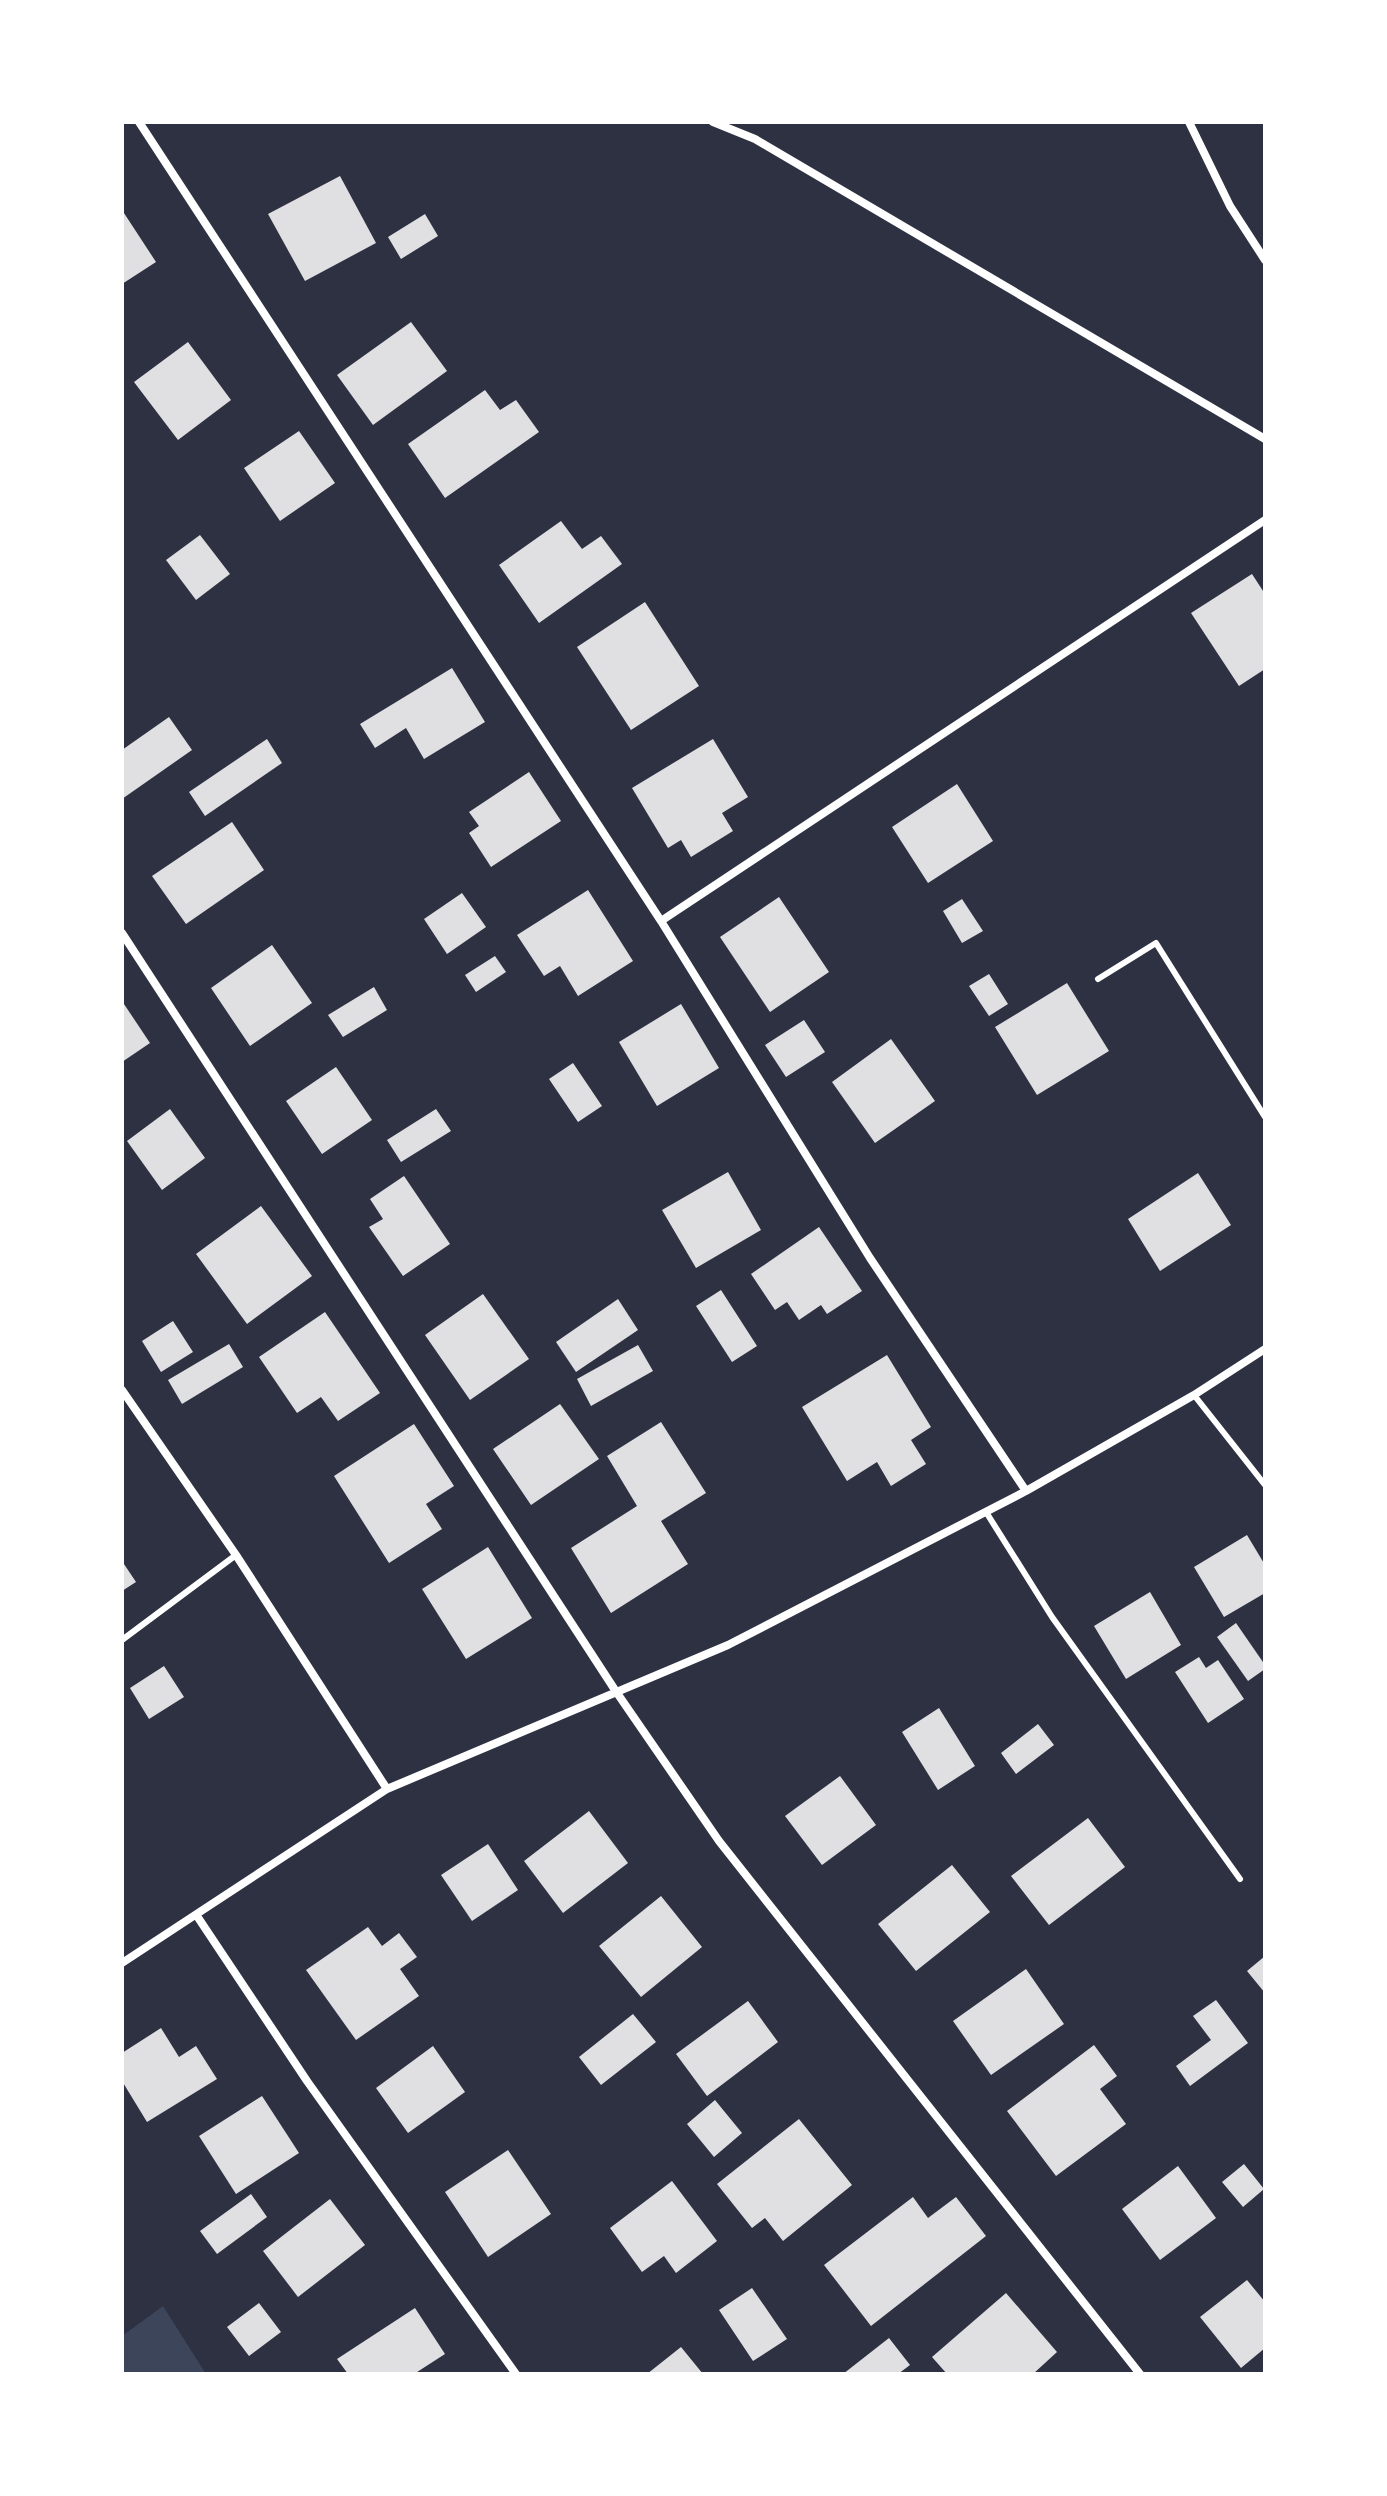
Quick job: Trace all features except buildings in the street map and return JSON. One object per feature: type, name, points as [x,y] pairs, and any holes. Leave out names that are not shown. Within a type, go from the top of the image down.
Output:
[{"type":"street","points":[[139,122],[661,921],[870,1258],[1026,1491]]},
{"type":"street","points":[[713,122],[755,139],[1265,439]]},
{"type":"street","points":[[1189,122],[1230,206],[1265,260]]},
{"type":"street","points":[[661,921],[1265,520]]},
{"type":"street","points":[[122,933],[615,1690],[719,1841],[1140,2374]]},
{"type":"street","points":[[122,1963],[387,1789],[615,1690],[728,1645],[1026,1491],[1194,1395],[1265,1349]]},
{"type":"street","points":[[122,1390],[236,1555],[387,1789]]},
{"type":"street","points":[[197,1916],[307,2081],[516,2374]]},
{"type":"lane","points":[[1098,979],[1156,943],[1265,1117]]},
{"type":"lane","points":[[1194,1395],[1265,1485]]},
{"type":"lane","points":[[986,1512],[1052,1617],[1240,1879]]},
{"type":"lane","points":[[122,1640],[236,1555]]},
{"type":"shaded area","points":[[163,2306],[206,2374],[122,2374],[122,2336]]}]
